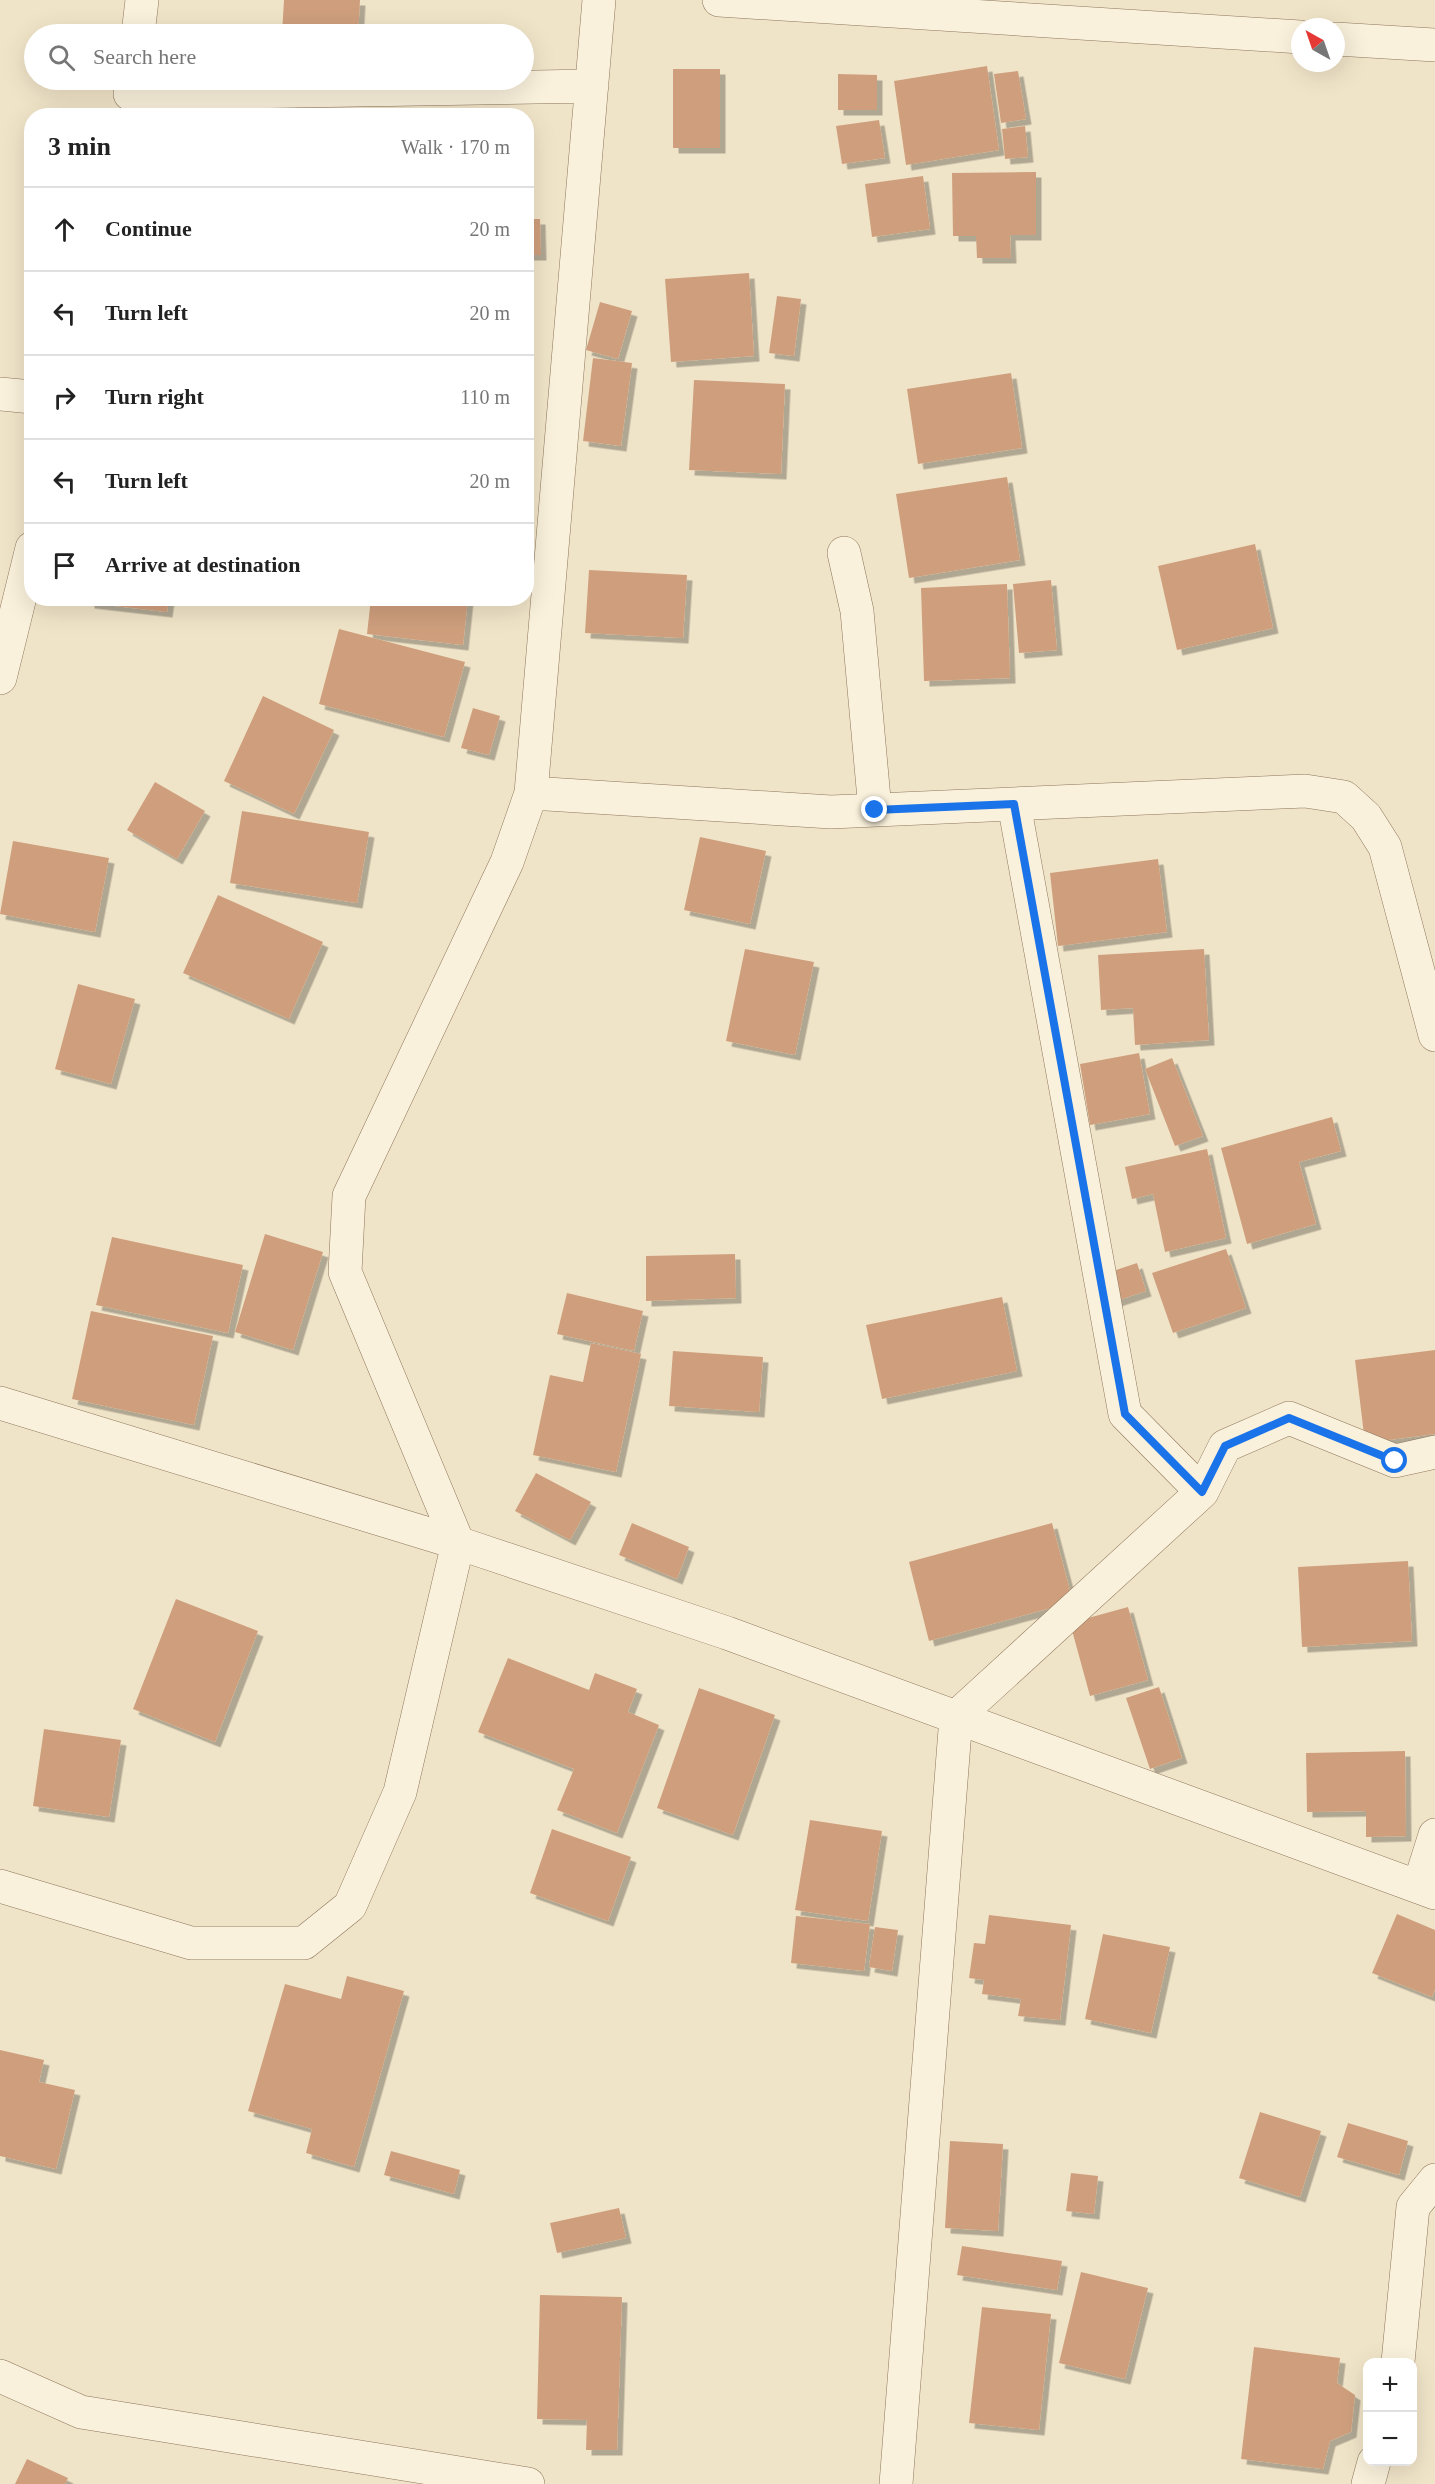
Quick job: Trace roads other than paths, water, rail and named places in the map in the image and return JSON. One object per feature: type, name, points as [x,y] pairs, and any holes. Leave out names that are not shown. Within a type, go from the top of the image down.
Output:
[{"type":"street","points":[[139,24],[142,0]]},
{"type":"street","points":[[0,1886],[191,1943],[304,1942],[350,1906],[399,1792],[458,1543],[345,1272],[349,1196],[507,862],[531,793],[599,0]]},
{"type":"street","points":[[718,0],[1291,36]]},
{"type":"street","points":[[1345,40],[1435,45]]},
{"type":"street","points":[[534,87],[592,86]]},
{"type":"street","points":[[129,96],[407,90]]},
{"type":"street","points":[[0,394],[24,396]]},
{"type":"street","points":[[844,553],[856,611],[875,810]]},
{"type":"street","points":[[0,678],[24,580]]},
{"type":"street","points":[[531,793],[831,812],[1305,790],[1344,797],[1366,817],[1385,847],[1435,1035]]},
{"type":"street","points":[[1014,804],[1125,1414],[1202,1492]]},
{"type":"street","points":[[0,1403],[458,1543],[727,1633],[1427,1890],[1435,1835]]},
{"type":"street","points":[[896,2484],[956,1717],[1202,1492],[1225,1446],[1289,1418],[1395,1461],[1435,1452]]},
{"type":"street","points":[[1398,2358],[1413,2207],[1435,2180]]},
{"type":"street","points":[[0,2376],[81,2412],[528,2484]]},
{"type":"street","points":[[1368,2484],[1373,2466]]}]
